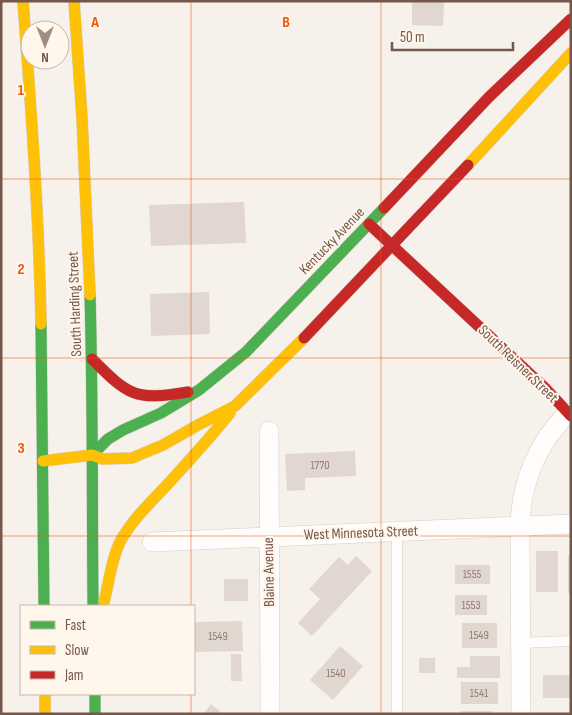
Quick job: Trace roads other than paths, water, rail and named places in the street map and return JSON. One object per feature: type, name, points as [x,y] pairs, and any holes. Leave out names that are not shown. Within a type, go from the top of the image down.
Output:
[{"type":"main road","points":[[23,1],[40,281],[44,605]]},
{"type":"main road","name":"South Harding Street","points":[[74,1],[90,273],[93,605]]},
{"type":"main road","name":"Kentucky Avenue","points":[[92,455],[108,439],[161,413],[199,390],[258,341],[489,97],[571,19]]},
{"type":"main road","points":[[103,605],[119,544],[125,532],[140,514],[204,446],[235,406],[286,357],[392,246],[498,134],[571,53]]},
{"type":"main road","name":"South Reisner Street","points":[[369,224],[545,388],[569,415]]},
{"type":"main road","points":[[92,359],[122,387],[134,394],[156,396],[199,390]]},
{"type":"main road","points":[[43,461],[92,455],[103,459],[132,458],[164,445],[235,406]]},
{"type":"main road","points":[[45,695],[45,714]]},
{"type":"main road","points":[[94,695],[95,714]]},
{"type":"street","name":"South Reisner Street","points":[[521,714],[520,526],[524,490],[531,467],[540,450],[548,437],[569,415]]},
{"type":"street","name":"Blaine Avenue","points":[[269,431],[270,714]]},
{"type":"street","name":"West Minnesota Street","points":[[152,542],[571,524]]},
{"type":"lane","points":[[397,532],[397,714]]},
{"type":"lane","points":[[521,643],[571,641]]}]
